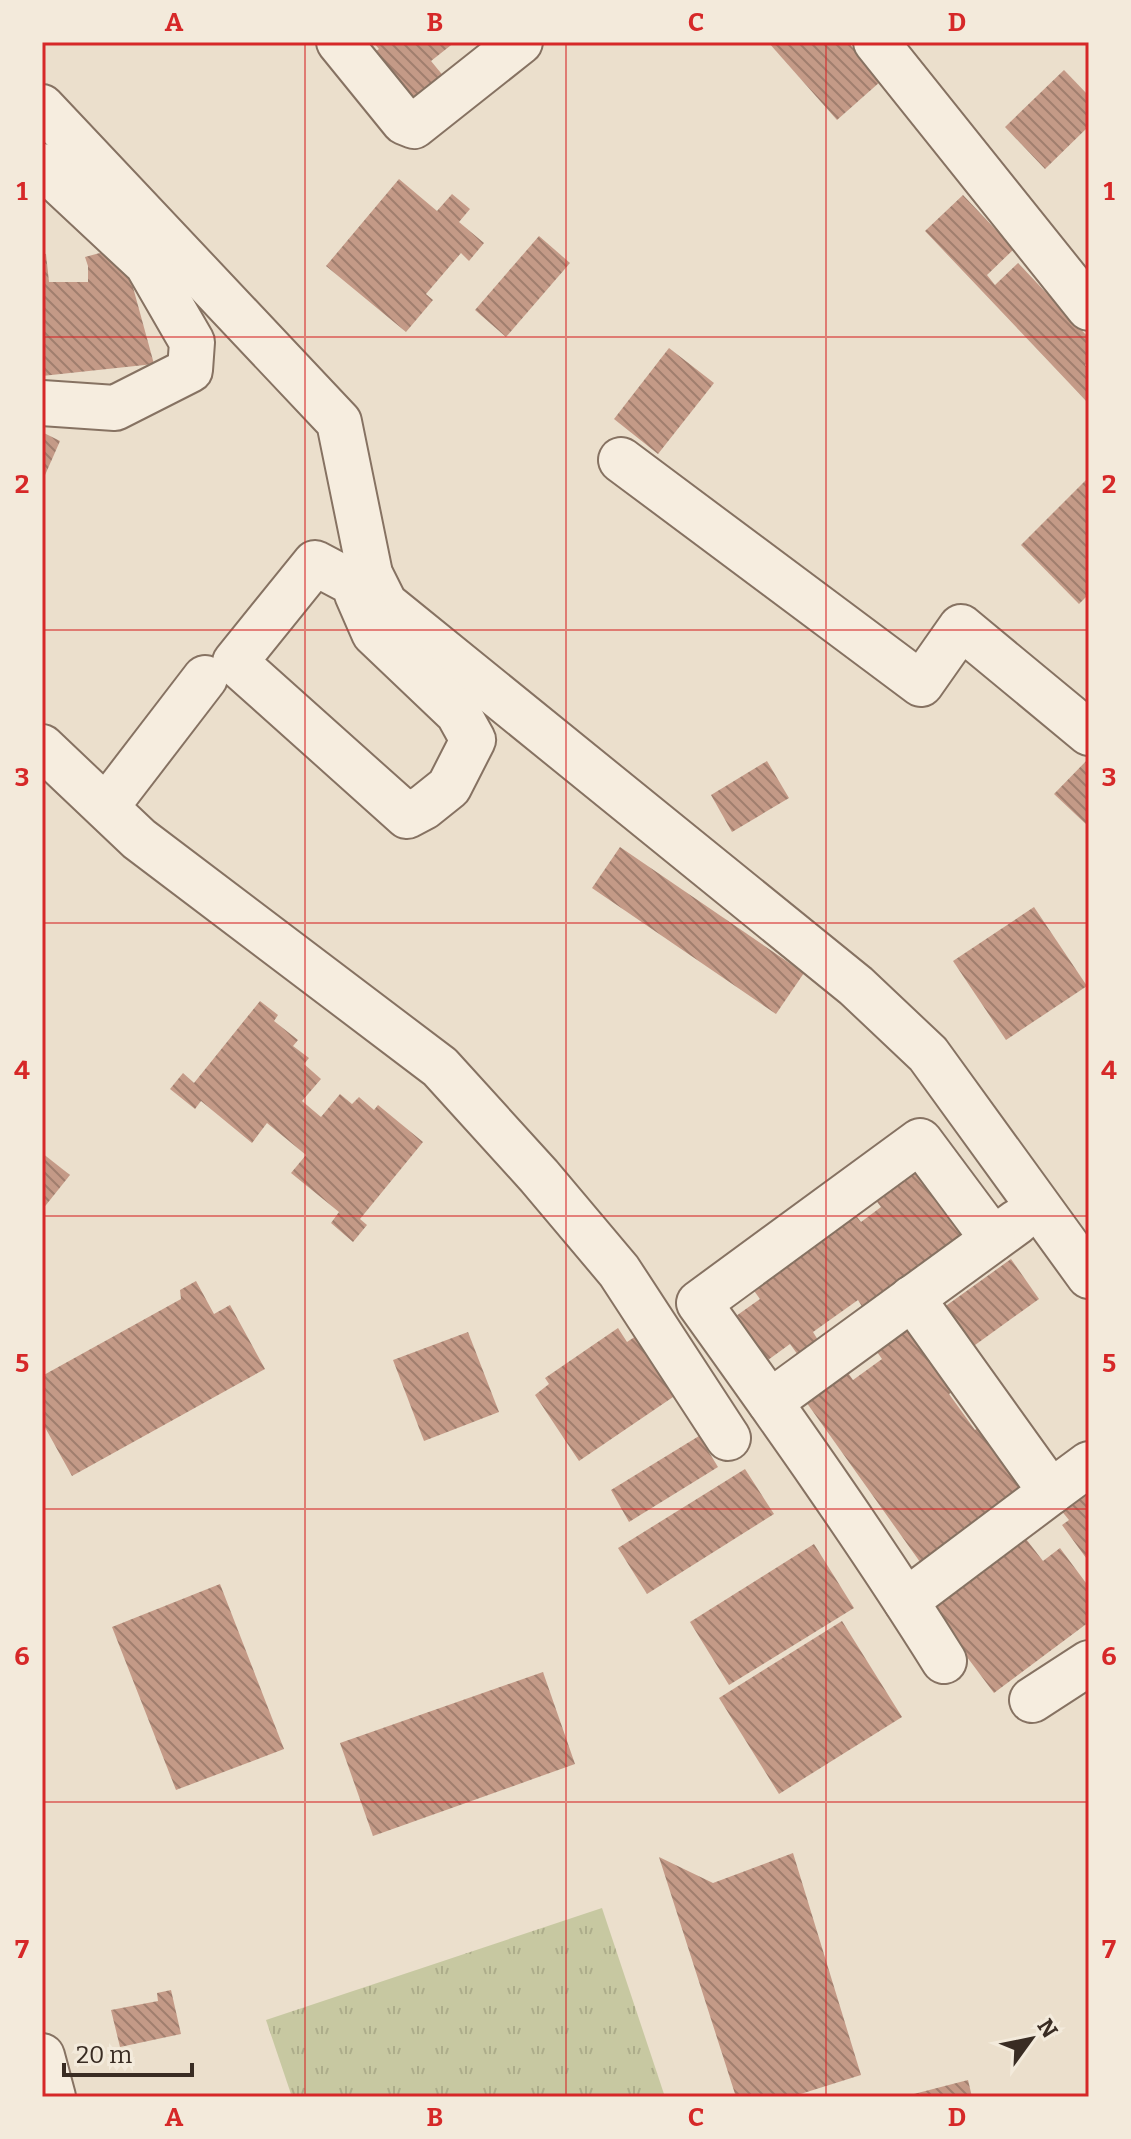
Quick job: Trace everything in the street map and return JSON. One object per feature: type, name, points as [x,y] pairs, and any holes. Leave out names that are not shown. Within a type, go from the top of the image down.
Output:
[{"type":"street","points":[[339,42],[404,122],[414,126],[520,42]]},
{"type":"street","points":[[876,42],[1089,308]]},
{"type":"street","points":[[42,107],[339,422],[361,578],[374,633],[458,713],[473,740],[449,787],[407,816],[235,662],[315,563],[361,578],[385,604],[856,986],[928,1054],[1089,1276]]},
{"type":"street","points":[[42,166],[147,264],[192,342],[190,370],[115,408],[42,403]]},
{"type":"street","points":[[621,460],[921,684],[961,627],[1089,733]]},
{"type":"street","points":[[106,807],[205,678]]},
{"type":"street","points":[[42,747],[139,839],[440,1067],[539,1176],[619,1271],[728,1438]]},
{"type":"street","points":[[944,1661],[770,1402],[699,1303],[920,1141],[993,1239]]},
{"type":"street","points":[[770,1402],[1039,1206]]},
{"type":"street","points":[[912,1298],[1051,1492]]},
{"type":"street","points":[[906,1601],[1089,1464]]},
{"type":"street","points":[[1032,1700],[1089,1663]]},
{"type":"street","points":[[42,2056],[53,2097]]},
{"type":"green space","points":[[602,1908],[665,2097],[292,2097],[266,2020]]},
{"type":"building","points":[[373,42],[455,42],[431,61],[445,78],[410,105],[362,61],[379,49]]},
{"type":"building","points":[[768,42],[848,42],[881,81],[837,120]]},
{"type":"building","points":[[1064,70],[1089,96],[1089,126],[1045,169],[1005,127]]},
{"type":"building","points":[[399,179],[437,211],[452,194],[470,209],[459,222],[484,243],[469,261],[461,253],[426,294],[433,300],[406,332],[326,266]]},
{"type":"building","points":[[963,195],[1014,249],[987,275],[995,285],[1018,263],[1089,338],[1089,361],[1085,365],[1089,370],[1089,404],[925,231]]},
{"type":"building","points":[[539,236],[570,263],[506,337],[475,310]]},
{"type":"building","points":[[122,247],[154,364],[42,376],[42,253],[46,254],[49,282],[88,282],[85,257]]},
{"type":"building","points":[[669,348],[714,383],[658,454],[614,419]]},
{"type":"building","points":[[42,432],[60,441],[42,482]]},
{"type":"building","points":[[1089,477],[1089,594],[1079,604],[1021,545]]},
{"type":"building","points":[[1089,758],[1089,827],[1054,794]]},
{"type":"building","points":[[767,761],[789,798],[732,832],[711,795]]},
{"type":"building","points":[[620,847],[804,973],[776,1014],[592,888]]},
{"type":"building","points":[[1034,907],[1087,986],[1006,1040],[953,961]]},
{"type":"building","points":[[260,1001],[278,1015],[274,1021],[298,1040],[293,1046],[309,1058],[304,1064],[321,1079],[302,1101],[321,1117],[340,1094],[352,1104],[359,1097],[374,1110],[378,1105],[423,1142],[360,1219],[367,1225],[353,1242],[331,1223],[339,1212],[291,1173],[306,1155],[267,1123],[252,1143],[201,1101],[195,1109],[170,1089],[183,1073],[194,1083]]},
{"type":"building","points":[[42,1153],[70,1175],[42,1210]]},
{"type":"building","points":[[912,1166],[970,1231],[863,1308],[858,1300],[813,1332],[818,1340],[798,1355],[790,1344],[768,1360],[736,1316],[760,1299],[744,1277],[847,1204],[861,1222],[881,1207],[872,1195]]},
{"type":"building","points":[[1011,1259],[1039,1299],[964,1353],[936,1313]]},
{"type":"building","points":[[196,1281],[214,1314],[230,1305],[265,1369],[72,1476],[42,1422],[42,1376],[181,1299],[180,1290]]},
{"type":"building","points":[[911,1323],[962,1385],[949,1394],[975,1430],[988,1420],[1036,1489],[925,1569],[804,1399],[846,1370],[853,1380],[882,1359],[875,1349]]},
{"type":"building","points":[[618,1328],[627,1342],[636,1336],[676,1395],[579,1461],[535,1395],[549,1384],[545,1378]]},
{"type":"building","points":[[468,1332],[499,1412],[424,1441],[393,1360]]},
{"type":"building","points":[[699,1436],[718,1467],[629,1522],[611,1490]]},
{"type":"building","points":[[745,1469],[774,1514],[647,1594],[618,1548]]},
{"type":"building","points":[[1089,1487],[1089,1562],[1062,1525],[1069,1520],[1060,1509]]},
{"type":"building","points":[[1026,1539],[1043,1561],[1060,1548],[1089,1587],[1089,1622],[994,1693],[931,1609]]},
{"type":"building","points":[[814,1544],[854,1608],[729,1685],[690,1622]]},
{"type":"building","points":[[220,1584],[284,1749],[176,1790],[112,1627]]},
{"type":"building","points":[[842,1621],[902,1717],[779,1794],[719,1698]]},
{"type":"building","points":[[543,1672],[575,1764],[373,1836],[340,1743]]},
{"type":"building","points":[[793,1853],[861,2075],[791,2097],[736,2097],[659,1857],[713,1883]]},
{"type":"building","points":[[171,1990],[181,2034],[120,2047],[111,2010],[158,2001],[157,1993]]},
{"type":"building","points":[[968,2080],[972,2097],[906,2097],[906,2096]]}]
